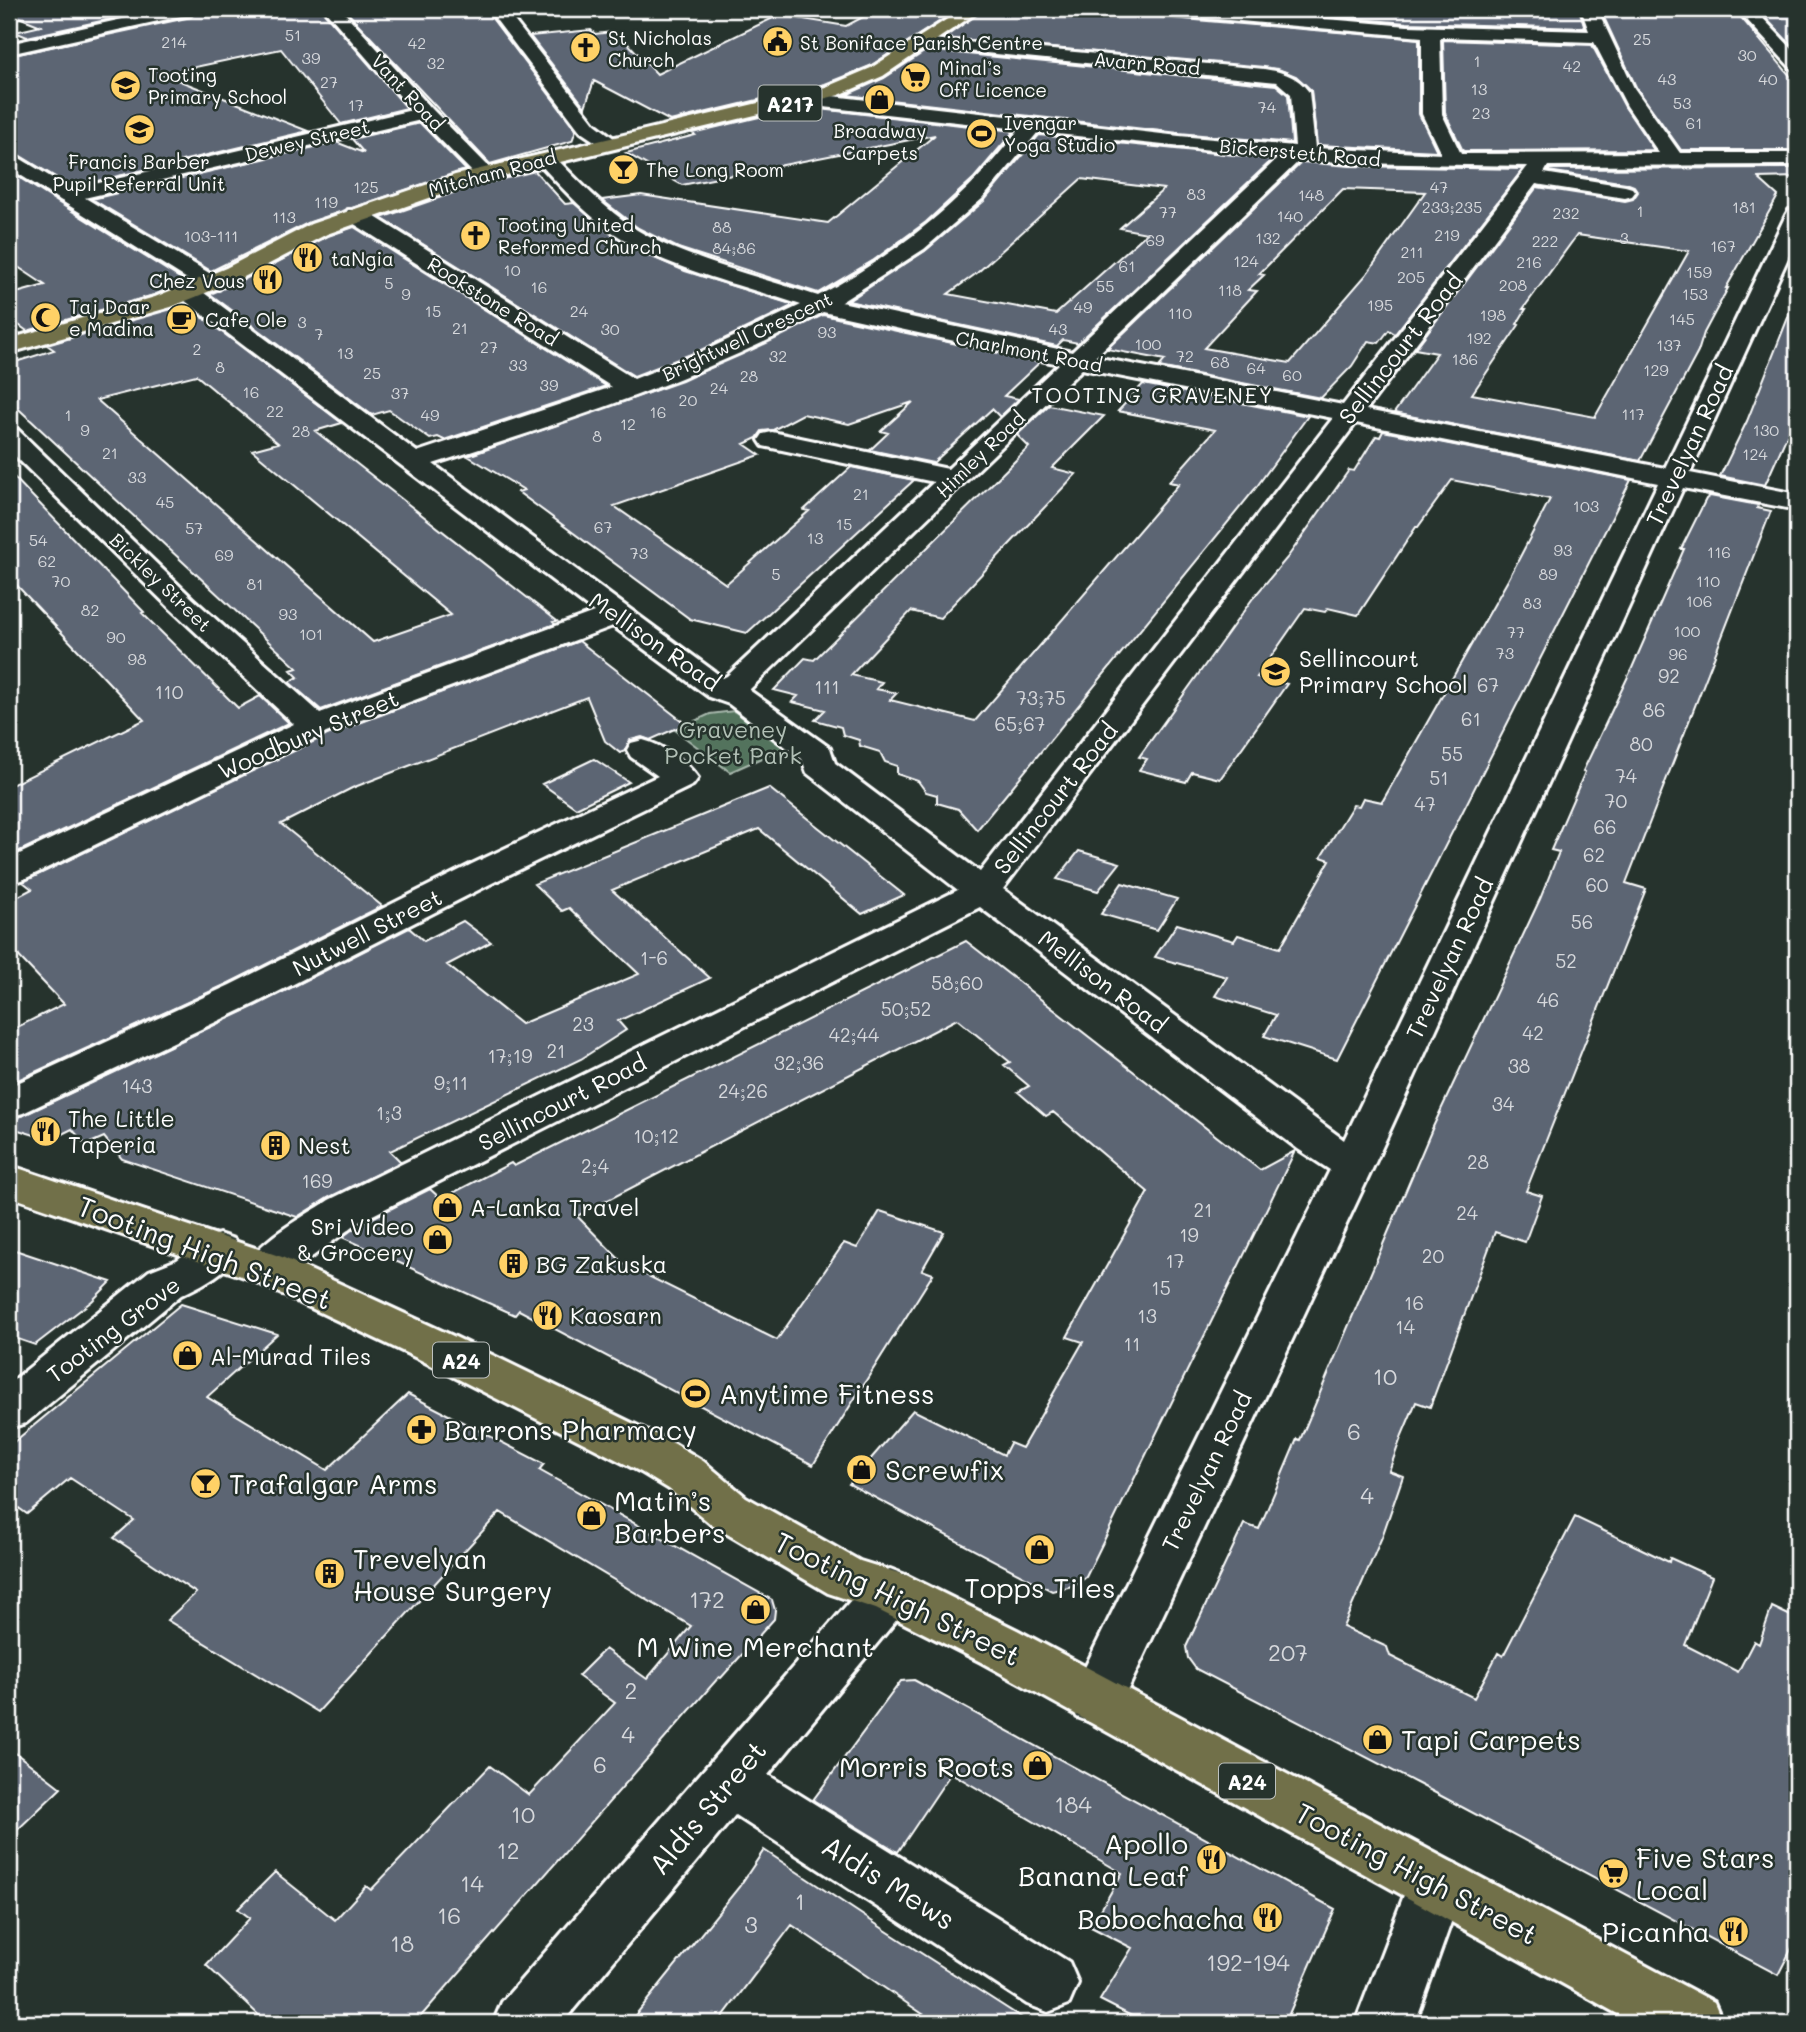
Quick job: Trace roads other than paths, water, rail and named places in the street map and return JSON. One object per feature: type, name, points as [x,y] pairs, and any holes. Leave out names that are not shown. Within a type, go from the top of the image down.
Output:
[{"type":"main road","name":"Mitcham Road","points":[[11,343],[112,319],[199,288],[320,229],[485,174],[609,142],[806,99],[877,72],[974,9]]},
{"type":"main road","name":"Tooting High Street","points":[[9,1180],[266,1268],[437,1348],[658,1458],[686,1475],[729,1511],[846,1578],[890,1591],[1693,2023]]},
{"type":"street","points":[[9,49],[190,9]]},
{"type":"street","name":"Vant Road","points":[[332,9],[425,113],[485,174]]},
{"type":"street","points":[[496,9],[588,128],[609,142]]},
{"type":"street","points":[[1161,9],[1240,12],[1391,29],[1431,38],[1599,37]]},
{"type":"street","points":[[1391,29],[1409,9]]},
{"type":"street","points":[[1589,9],[1599,37],[1648,127],[1674,159]]},
{"type":"street","points":[[1745,9],[1797,64]]},
{"type":"street","points":[[1431,38],[1432,114],[1454,160]]},
{"type":"street","name":"Avarn Road","points":[[926,41],[1283,78],[1300,92],[1300,154]]},
{"type":"street","name":"Bickersteth Road","points":[[806,99],[1300,154],[1454,160],[1535,169],[1674,159],[1797,159]]},
{"type":"street","name":"Dewey Street","points":[[67,196],[425,113]]},
{"type":"street","name":"Brightwell Crescent","points":[[411,462],[631,388],[716,354],[820,304],[904,251],[951,216],[990,179],[1032,125]]},
{"type":"street","name":"Himley Road","points":[[720,690],[738,683],[1300,154]]},
{"type":"street","name":"Charlmont Road","points":[[546,159],[591,206],[629,234],[658,250],[820,304],[988,344],[1797,502]]},
{"type":"street","name":"Mellison Road","points":[[9,160],[67,196],[199,288],[411,462],[720,690],[740,697],[818,755],[819,766],[826,772],[1313,1139],[1353,1165]]},
{"type":"street","points":[[1535,169],[1625,192]]},
{"type":"street","name":"Sellincourt Road","points":[[266,1268],[299,1241],[344,1211],[852,958],[969,899],[981,890],[997,876],[1535,169]]},
{"type":"street","name":"Rookstone Road","points":[[356,215],[631,388]]},
{"type":"street","name":"Trevelyan Road","points":[[1096,1700],[1353,1165],[1797,215]]},
{"type":"street","name":"Bickley Street","points":[[9,436],[182,604],[315,726]]},
{"type":"street","points":[[772,440],[954,478]]},
{"type":"street","name":"Woodbury Street","points":[[9,872],[315,726],[616,614]]},
{"type":"street","name":"Nutwell Street","points":[[9,1103],[243,994],[485,872],[681,778],[643,750]]},
{"type":"street","name":"Tooting Grove","points":[[9,1410],[166,1283],[193,1271],[219,1250]]},
{"type":"street","name":"Aldis Street","points":[[523,2023],[730,1781],[853,1631],[890,1591]]},
{"type":"street","name":"Aldis Mews","points":[[730,1781],[1048,1983]]},
{"type":"street","points":[[1385,2023],[1436,1883]]},
{"type":"place","name":"St Boniface Parish Centre","points":[[777,42]]},
{"type":"place","name":"St Nicholas Church","points":[[585,48]]},
{"type":"place","name":"Minal’s Off Licence","points":[[916,78]]},
{"type":"place","name":"Tooting Primary School","points":[[125,85]]},
{"type":"place","name":"Broadway Carpets","points":[[880,99]]},
{"type":"place","name":"Francis Barber Pupil Referral Unit","points":[[139,130]]},
{"type":"place","name":"Ivengar Yoga Studio","points":[[981,133]]},
{"type":"place","name":"The Long Room","points":[[623,169]]},
{"type":"place","name":"Tooting United Reformed Church","points":[[475,235]]},
{"type":"place","name":"taNgia","points":[[308,258]]},
{"type":"place","name":"Chez Vous","points":[[268,280]]},
{"type":"place","name":"Taj Daar e Madina","points":[[46,317]]},
{"type":"place","name":"Cafe Ole","points":[[182,319]]},
{"type":"place","name":"Sellincourt Primary School","points":[[1276,671]]},
{"type":"place","name":"The Little Taperia","points":[[45,1131]]},
{"type":"place","name":"Nest","points":[[275,1145]]},
{"type":"place","name":"A-Lanka Travel","points":[[447,1207]]},
{"type":"place","name":"Sri Video & Grocery","points":[[437,1239]]},
{"type":"place","name":"BG Zakuska","points":[[513,1264]]},
{"type":"place","name":"Kaosarn","points":[[547,1315]]},
{"type":"place","name":"Al-Murad Tiles","points":[[187,1356]]},
{"type":"place","name":"Anytime Fitness","points":[[696,1393]]},
{"type":"place","name":"Barrons Pharmacy","points":[[421,1429]]},
{"type":"place","name":"Screwfix","points":[[862,1469]]},
{"type":"place","name":"Trafalgar Arms","points":[[206,1483]]},
{"type":"place","name":"Matin’s Barbers","points":[[591,1516]]},
{"type":"place","name":"Topps Tiles","points":[[1040,1550]]},
{"type":"place","name":"Trevelyan House Surgery","points":[[330,1574]]},
{"type":"place","name":"M Wine Merchant","points":[[755,1609]]},
{"type":"place","name":"Tapi Carpets","points":[[1378,1739]]},
{"type":"place","name":"Morris Roots","points":[[1037,1766]]},
{"type":"place","name":"Apollo Banana Leaf","points":[[1211,1859]]},
{"type":"place","name":"Five Stars Local","points":[[1613,1873]]},
{"type":"place","name":"Bobochacha","points":[[1268,1918]]},
{"type":"place","name":"Picanha","points":[[1733,1931]]},
{"type":"district","name":"TOOTING GRAVENEY","points":[[1153,394]]},
{"type":"park label","name":"Graveney Pocket Park","points":[[733,742]]}]
